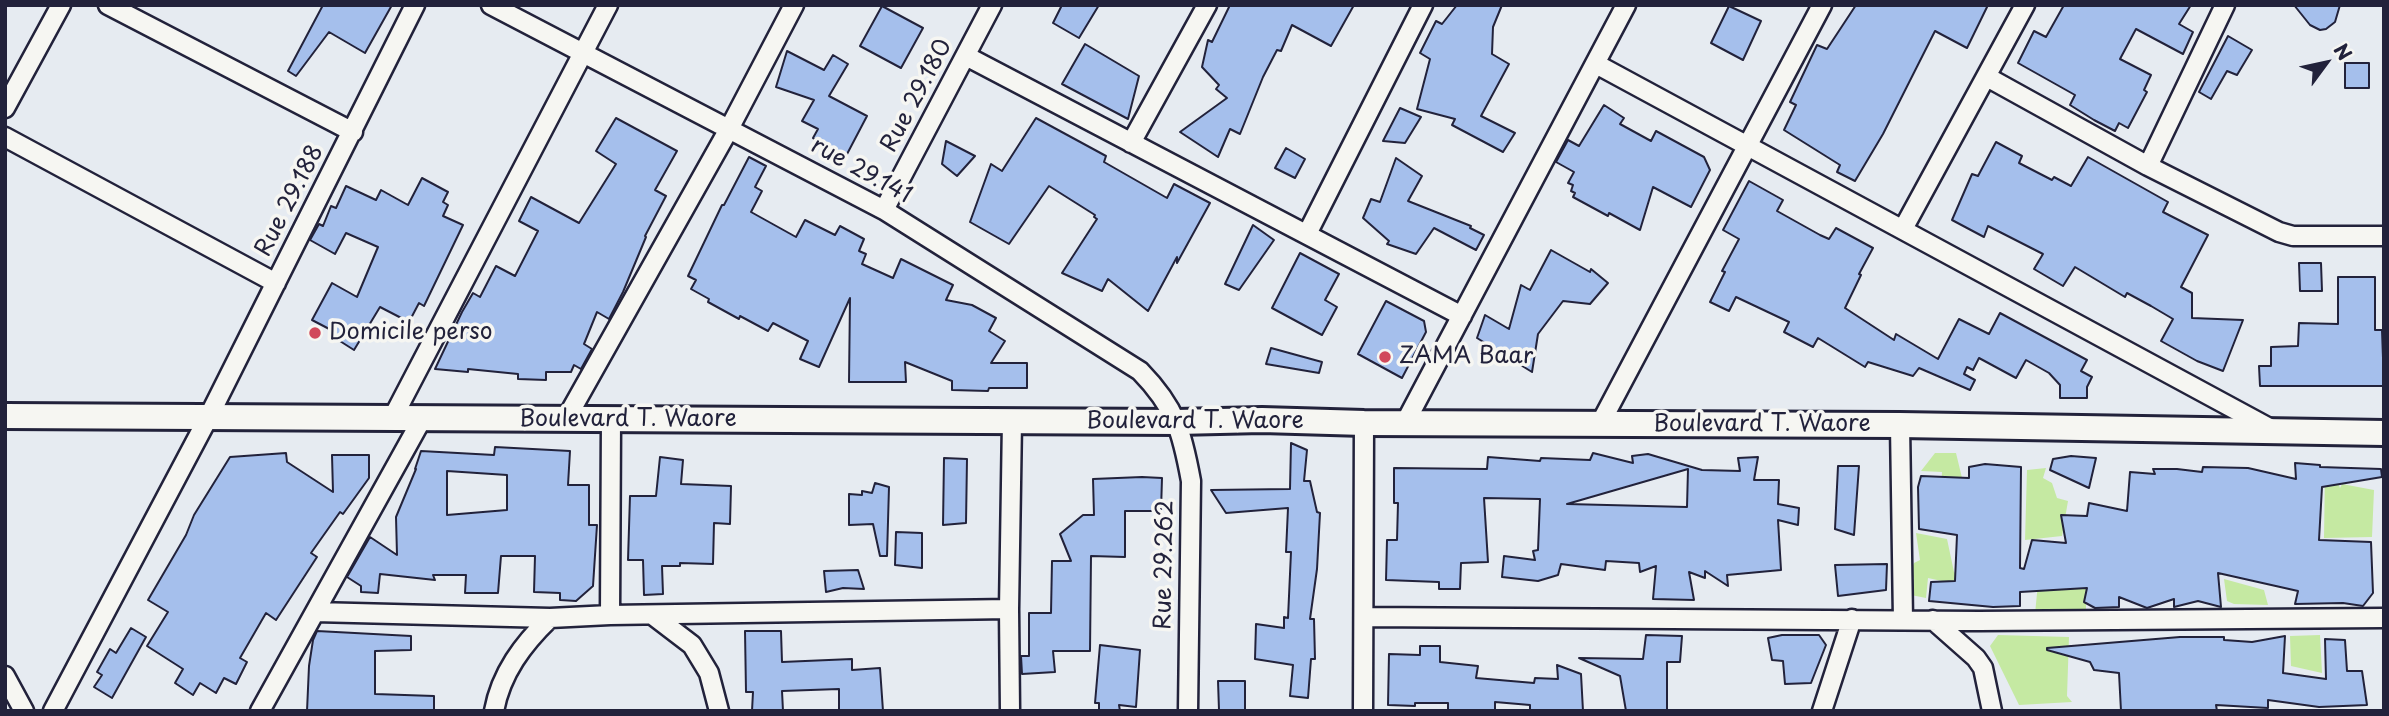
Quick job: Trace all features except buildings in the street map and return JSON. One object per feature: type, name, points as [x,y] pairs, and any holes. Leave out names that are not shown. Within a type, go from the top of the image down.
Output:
[{"type":"street","points":[[5,108],[61,5]]},
{"type":"street","points":[[108,5],[352,132]]},
{"type":"street","name":"Rue 29.188","points":[[53,711],[208,418],[415,5]]},
{"type":"street","name":"rue 29.141","points":[[491,5],[884,210],[1140,371],[1161,392],[1177,422]]},
{"type":"street","points":[[393,419],[608,5]]},
{"type":"street","points":[[566,419],[729,129],[794,5]]},
{"type":"street","name":"Rue 29.180","points":[[884,210],[992,5]]},
{"type":"street","points":[[1131,143],[1207,5]]},
{"type":"street","points":[[1307,234],[1423,5]]},
{"type":"street","points":[[1405,423],[1626,5]]},
{"type":"street","points":[[1600,424],[1822,5]]},
{"type":"street","points":[[1903,229],[2025,5]]},
{"type":"street","points":[[2148,166],[2225,5]]},
{"type":"street","points":[[966,57],[1462,316]]},
{"type":"street","points":[[1596,64],[2276,431]]},
{"type":"street","points":[[1987,77],[2148,166],[2279,232],[2293,236],[2384,236]]},
{"type":"street","points":[[5,137],[276,283]]},
{"type":"street","name":"Boulevard T. Waore","points":[[5,416],[1177,422],[1262,420],[1364,423],[1900,425],[2384,433]]},
{"type":"street","points":[[260,711],[422,419]]},
{"type":"street","points":[[610,615],[611,420]]},
{"type":"street","points":[[1010,711],[1012,421]]},
{"type":"street","name":"Rue 29.262","points":[[1177,422],[1191,481],[1188,711]]},
{"type":"street","points":[[1363,711],[1364,423]]},
{"type":"street","points":[[1900,425],[1903,620]]},
{"type":"street","points":[[315,612],[550,618],[1009,609]]},
{"type":"street","points":[[654,615],[692,645],[709,673],[719,711]]},
{"type":"street","points":[[1364,617],[1903,620],[2384,618]]},
{"type":"street","points":[[494,711],[509,667],[528,639],[550,618]]},
{"type":"street","points":[[1822,711],[1852,619]]},
{"type":"street","points":[[1933,620],[1976,658],[1983,668],[1992,711]]},
{"type":"street","points":[[5,676],[24,711]]},
{"type":"green space","points":[[1935,453],[1956,453],[1963,482],[1941,488],[1942,472],[1921,471]]},
{"type":"green space","points":[[2046,468],[2043,478],[2052,483],[2057,498],[2068,501],[2062,536],[2025,540],[2027,470]]},
{"type":"green space","points":[[2333,468],[2340,488],[2342,484],[2374,490],[2372,537],[2324,538],[2325,471]]},
{"type":"green space","points":[[1916,533],[1947,539],[1954,572],[1960,577],[1960,585],[1928,578],[1926,598],[1911,595],[1908,583],[1914,579],[1911,571],[1914,563],[1920,560]]},
{"type":"green space","points":[[2062,568],[2086,584],[2086,612],[2035,614],[2038,583],[2043,584],[2044,591],[2065,589]]},
{"type":"green space","points":[[2224,579],[2264,590],[2268,605],[2234,604],[2227,601]]},
{"type":"green space","points":[[1998,635],[2069,637],[2067,696],[2072,702],[2019,705],[1990,646]]},
{"type":"green space","points":[[2320,635],[2322,673],[2291,666],[2290,636]]},
{"type":"place","name":"Domicile perso","points":[[315,333]]},
{"type":"place","name":"ZAMA Baar","points":[[1385,357]]}]
